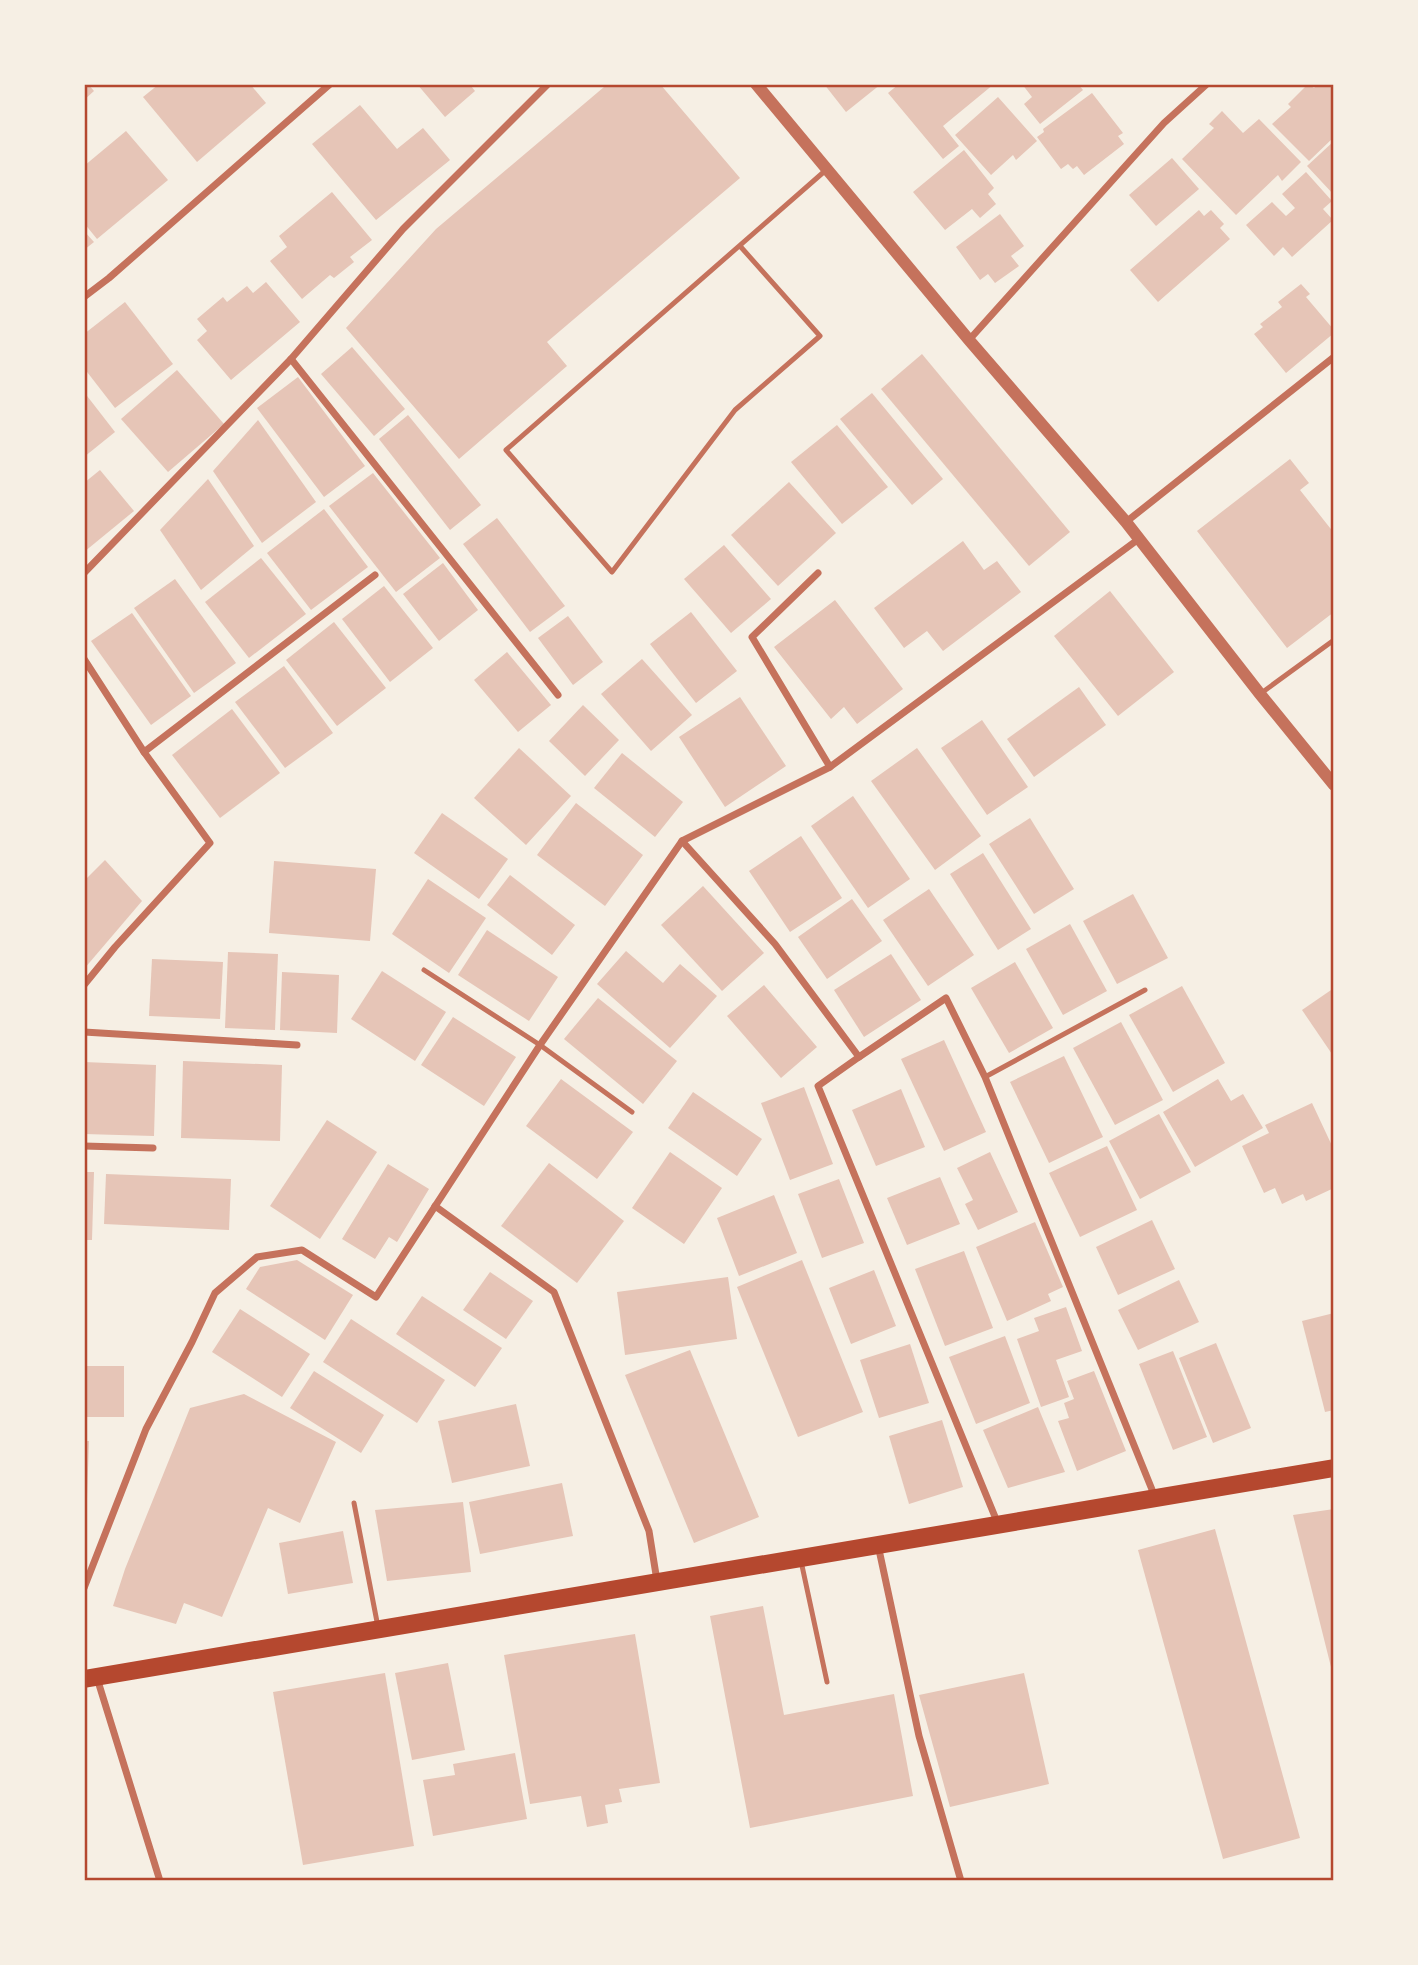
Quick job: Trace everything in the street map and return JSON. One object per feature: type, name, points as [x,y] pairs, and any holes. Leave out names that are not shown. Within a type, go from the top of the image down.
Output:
[{"type":"main road","points":[[90,1678],[1334,1468]]},
{"type":"street","points":[[84,297],[330,84]]},
{"type":"street","points":[[84,573],[291,359],[403,229],[548,84]]},
{"type":"street","points":[[756,84],[969,340],[1140,538],[1334,785]]},
{"type":"street","points":[[969,340],[1164,123],[1206,84]]},
{"type":"street","points":[[1126,522],[1334,357]]},
{"type":"street","points":[[291,359],[558,695]]},
{"type":"street","points":[[84,1588],[146,1429],[215,1293],[257,1257],[302,1250],[376,1297],[540,1045],[682,841],[830,767],[1140,538]]},
{"type":"street","points":[[818,573],[752,637],[830,767]]},
{"type":"street","points":[[145,752],[375,575]]},
{"type":"street","points":[[84,659],[145,752],[210,843],[84,985]]},
{"type":"street","points":[[682,841],[775,944],[859,1057]]},
{"type":"street","points":[[998,1524],[818,1086],[946,998],[985,1077],[1156,1498]]},
{"type":"street","points":[[84,1032],[297,1045]]},
{"type":"street","points":[[84,1146],[153,1148]]},
{"type":"street","points":[[435,1206],[554,1292],[649,1531],[657,1582]]},
{"type":"street","points":[[878,1544],[919,1736],[961,1881]]},
{"type":"street","points":[[90,1678],[160,1881]]},
{"type":"lane","points":[[740,246],[820,337],[735,410],[612,572],[506,450],[826,170]]},
{"type":"lane","points":[[1260,694],[1334,640]]},
{"type":"lane","points":[[424,970],[540,1045],[632,1112]]},
{"type":"lane","points":[[985,1077],[1145,990]]},
{"type":"lane","points":[[354,1503],[378,1629]]},
{"type":"lane","points":[[800,1558],[827,1682]]},
{"type":"building","points":[[84,84],[88,84],[94,91],[84,100]]},
{"type":"building","points":[[159,84],[250,84],[266,103],[197,162],[143,97]]},
{"type":"building","points":[[417,84],[473,84],[471,86],[475,91],[445,117]]},
{"type":"building","points":[[602,84],[660,84],[740,178],[547,342],[567,366],[459,459],[346,328],[436,229],[604,87]]},
{"type":"building","points":[[824,84],[881,84],[846,112]]},
{"type":"building","points":[[899,84],[994,84],[943,126],[959,146],[943,159],[888,93]]},
{"type":"building","points":[[1022,84],[1078,84],[1083,90],[1040,124],[1024,104],[1032,97]]},
{"type":"building","points":[[1308,84],[1314,88],[1318,84],[1334,84],[1334,137],[1309,161],[1272,124],[1291,107],[1288,104]]},
{"type":"building","points":[[1092,93],[1123,133],[1118,136],[1124,144],[1084,175],[1077,166],[1073,169],[1068,164],[1061,169],[1037,137],[1044,132],[1043,129]]},
{"type":"building","points":[[998,97],[1037,141],[1016,160],[1013,155],[991,175],[955,135]]},
{"type":"building","points":[[360,105],[397,149],[423,128],[450,160],[376,220],[312,144]]},
{"type":"building","points":[[1222,111],[1243,133],[1259,119],[1301,162],[1282,181],[1278,175],[1236,215],[1182,159],[1214,128],[1209,124]]},
{"type":"building","points":[[126,131],[168,180],[97,239],[84,223],[84,166]]},
{"type":"building","points":[[1334,141],[1334,195],[1307,166]]},
{"type":"building","points":[[964,150],[994,188],[988,194],[996,204],[980,218],[972,209],[945,230],[913,192]]},
{"type":"building","points":[[1172,158],[1199,189],[1156,226],[1129,195]]},
{"type":"building","points":[[1306,172],[1332,201],[1323,209],[1333,220],[1292,257],[1283,247],[1274,256],[1246,225],[1272,202],[1286,216],[1295,208],[1282,194]]},
{"type":"building","points":[[332,192],[372,240],[350,257],[354,262],[334,278],[330,275],[302,299],[270,261],[287,247],[279,236]]},
{"type":"building","points":[[1199,210],[1204,216],[1211,210],[1224,224],[1220,228],[1230,239],[1158,302],[1130,270]]},
{"type":"building","points":[[1000,214],[1024,246],[1011,256],[1019,266],[995,283],[988,274],[980,280],[956,247]]},
{"type":"building","points":[[84,231],[94,242],[84,250]]},
{"type":"building","points":[[266,282],[300,322],[231,380],[197,340],[207,331],[197,319],[223,297],[227,302],[247,286],[253,293]]},
{"type":"building","points":[[1301,284],[1310,294],[1306,297],[1334,333],[1286,373],[1254,334],[1263,327],[1260,324],[1282,307],[1278,302]]},
{"type":"building","points":[[125,302],[173,364],[115,408],[84,368],[84,334]]},
{"type":"building","points":[[352,347],[405,409],[374,436],[321,374]]},
{"type":"building","points":[[922,354],[1070,532],[1029,566],[881,389]]},
{"type":"building","points":[[177,370],[224,424],[168,472],[121,419]]},
{"type":"building","points":[[298,377],[365,466],[324,497],[257,408]]},
{"type":"building","points":[[84,392],[115,432],[84,457]]},
{"type":"building","points":[[872,393],[943,479],[912,505],[840,419]]},
{"type":"building","points":[[408,415],[481,505],[450,530],[379,439]]},
{"type":"building","points":[[258,420],[316,502],[262,543],[213,471]]},
{"type":"building","points":[[837,425],[888,487],[842,524],[791,462]]},
{"type":"building","points":[[1290,459],[1309,483],[1300,490],[1334,533],[1334,612],[1287,648],[1197,531]]},
{"type":"building","points":[[100,470],[134,511],[84,552],[84,483]]},
{"type":"building","points":[[373,473],[440,558],[396,592],[329,506]]},
{"type":"building","points":[[208,479],[254,546],[201,590],[160,530]]},
{"type":"building","points":[[789,482],[836,533],[778,586],[731,535]]},
{"type":"building","points":[[324,509],[368,567],[311,610],[267,553]]},
{"type":"building","points":[[497,518],[565,606],[530,632],[463,544]]},
{"type":"building","points":[[963,541],[984,570],[997,561],[1021,592],[943,651],[927,631],[904,648],[874,608]]},
{"type":"building","points":[[724,545],[771,599],[731,633],[684,579]]},
{"type":"building","points":[[261,558],[306,614],[249,658],[205,602]]},
{"type":"building","points":[[443,563],[478,610],[439,641],[403,594]]},
{"type":"building","points":[[175,579],[236,663],[194,693],[134,608]]},
{"type":"building","points":[[384,586],[433,648],[390,682],[342,619]]},
{"type":"building","points":[[1110,591],[1174,672],[1118,716],[1054,636]]},
{"type":"building","points":[[835,600],[903,689],[857,724],[844,707],[831,719],[774,647]]},
{"type":"building","points":[[691,612],[737,671],[696,703],[650,644]]},
{"type":"building","points":[[132,613],[191,696],[151,725],[91,641]]},
{"type":"building","points":[[568,616],[603,662],[573,685],[538,638]]},
{"type":"building","points":[[334,622],[386,688],[337,726],[286,660]]},
{"type":"building","points":[[507,652],[551,705],[518,732],[474,680]]},
{"type":"building","points":[[642,659],[692,715],[651,751],[601,694]]},
{"type":"building","points":[[284,666],[333,733],[285,768],[235,702]]},
{"type":"building","points":[[1079,687],[1106,725],[1034,777],[1007,739]]},
{"type":"building","points":[[740,697],[786,766],[725,807],[679,737]]},
{"type":"building","points":[[583,705],[619,740],[585,776],[549,741]]},
{"type":"building","points":[[232,709],[280,773],[220,818],[172,755]]},
{"type":"building","points":[[982,720],[1028,787],[987,815],[941,748]]},
{"type":"building","points":[[519,748],[571,796],[526,845],[474,798]]},
{"type":"building","points":[[917,748],[981,836],[935,870],[871,781]]},
{"type":"building","points":[[622,753],[683,802],[655,837],[594,788]]},
{"type":"building","points":[[853,796],[910,879],[868,908],[811,826]]},
{"type":"building","points":[[576,803],[643,855],[605,906],[537,855]]},
{"type":"building","points":[[442,813],[508,859],[479,899],[414,853]]},
{"type":"building","points":[[1030,818],[1074,889],[1034,914],[989,844]]},
{"type":"building","points":[[801,836],[842,898],[790,932],[749,871]]},
{"type":"building","points":[[983,853],[1031,929],[998,950],[950,874]]},
{"type":"building","points":[[105,860],[142,901],[84,969],[84,881]]},
{"type":"building","points":[[274,861],[376,869],[370,941],[269,933]]},
{"type":"building","points":[[510,875],[575,925],[552,955],[487,905]]},
{"type":"building","points":[[428,879],[486,918],[449,973],[392,934]]},
{"type":"building","points":[[703,886],[764,953],[722,991],[661,925]]},
{"type":"building","points":[[929,889],[974,955],[928,986],[883,920]]},
{"type":"building","points":[[1133,894],[1168,958],[1117,984],[1083,921]]},
{"type":"building","points":[[852,899],[882,941],[827,979],[798,937]]},
{"type":"building","points":[[1070,924],[1107,991],[1063,1015],[1026,949]]},
{"type":"building","points":[[487,930],[558,977],[529,1021],[458,975]]},
{"type":"building","points":[[626,951],[663,983],[680,964],[717,996],[670,1048],[597,984]]},
{"type":"building","points":[[228,952],[278,954],[275,1030],[225,1028]]},
{"type":"building","points":[[891,954],[921,1000],[864,1037],[834,990]]},
{"type":"building","points":[[152,959],[223,962],[220,1019],[149,1016]]},
{"type":"building","points":[[1015,962],[1053,1028],[1009,1053],[971,988]]},
{"type":"building","points":[[382,971],[446,1012],[415,1061],[351,1019]]},
{"type":"building","points":[[282,972],[339,975],[337,1033],[280,1030]]},
{"type":"building","points":[[764,985],[817,1047],[781,1078],[727,1016]]},
{"type":"building","points":[[1182,986],[1225,1063],[1173,1092],[1129,1015]]},
{"type":"building","points":[[1334,988],[1334,1057],[1302,1010]]},
{"type":"building","points":[[598,998],[677,1061],[643,1104],[564,1039]]},
{"type":"building","points":[[453,1017],[516,1057],[484,1106],[421,1065]]},
{"type":"building","points":[[1121,1022],[1163,1100],[1115,1125],[1073,1048]]},
{"type":"building","points":[[944,1040],[986,1132],[944,1151],[901,1059]]},
{"type":"building","points":[[1064,1056],[1103,1137],[1049,1163],[1010,1082]]},
{"type":"building","points":[[183,1061],[282,1065],[280,1141],[181,1138]]},
{"type":"building","points":[[84,1062],[156,1065],[154,1136],[84,1134]]},
{"type":"building","points":[[561,1079],[633,1132],[597,1179],[526,1126]]},
{"type":"building","points":[[1218,1079],[1231,1101],[1243,1094],[1263,1128],[1195,1167],[1163,1112]]},
{"type":"building","points":[[804,1087],[833,1164],[790,1180],[761,1103]]},
{"type":"building","points":[[901,1089],[925,1147],[876,1166],[852,1110]]},
{"type":"building","points":[[693,1092],[762,1139],[737,1176],[668,1128]]},
{"type":"building","points":[[1312,1103],[1334,1150],[1334,1188],[1306,1201],[1303,1194],[1282,1204],[1275,1188],[1264,1193],[1242,1146],[1269,1133],[1265,1125]]},
{"type":"building","points":[[1159,1114],[1191,1172],[1140,1199],[1109,1141]]},
{"type":"building","points":[[327,1120],[377,1152],[320,1239],[270,1206]]},
{"type":"building","points":[[1107,1146],[1137,1210],[1080,1237],[1049,1173]]},
{"type":"building","points":[[670,1152],[722,1188],[684,1244],[632,1208]]},
{"type":"building","points":[[990,1152],[1018,1212],[978,1230],[965,1204],[973,1200],[957,1168]]},
{"type":"building","points":[[549,1163],[624,1221],[577,1283],[501,1226]]},
{"type":"building","points":[[388,1164],[429,1189],[397,1242],[389,1237],[375,1259],[342,1239]]},
{"type":"building","points":[[84,1172],[94,1172],[92,1240],[84,1240]]},
{"type":"building","points":[[106,1174],[231,1179],[229,1230],[104,1224]]},
{"type":"building","points":[[940,1177],[960,1224],[907,1245],[887,1198]]},
{"type":"building","points":[[839,1179],[864,1243],[822,1258],[798,1194]]},
{"type":"building","points":[[774,1195],[797,1253],[739,1276],[717,1218]]},
{"type":"building","points":[[1152,1220],[1175,1269],[1118,1295],[1096,1247]]},
{"type":"building","points":[[1035,1222],[1063,1287],[1048,1294],[1051,1301],[1007,1321],[976,1247]]},
{"type":"building","points":[[964,1251],[993,1328],[945,1346],[915,1269]]},
{"type":"building","points":[[297,1260],[353,1295],[325,1340],[246,1289],[260,1267]]},
{"type":"building","points":[[802,1260],[863,1412],[798,1437],[737,1287]]},
{"type":"building","points":[[874,1270],[896,1326],[851,1344],[829,1288]]},
{"type":"building","points":[[490,1272],[533,1301],[506,1339],[463,1310]]},
{"type":"building","points":[[728,1277],[737,1339],[625,1355],[617,1292]]},
{"type":"building","points":[[1179,1280],[1199,1322],[1138,1350],[1118,1310]]},
{"type":"building","points":[[422,1296],[502,1348],[475,1387],[396,1334]]},
{"type":"building","points":[[1066,1307],[1082,1351],[1056,1360],[1069,1397],[1041,1407],[1017,1339],[1039,1331],[1034,1318]]},
{"type":"building","points":[[240,1309],[310,1354],[282,1397],[212,1352]]},
{"type":"building","points":[[1334,1313],[1334,1410],[1325,1412],[1302,1321]]},
{"type":"building","points":[[351,1319],[445,1380],[417,1423],[323,1362]]},
{"type":"building","points":[[1005,1336],[1030,1403],[976,1424],[949,1357]]},
{"type":"building","points":[[1216,1343],[1251,1428],[1213,1443],[1179,1358]]},
{"type":"building","points":[[910,1344],[929,1403],[879,1418],[860,1360]]},
{"type":"building","points":[[690,1350],[759,1517],[694,1543],[625,1375]]},
{"type":"building","points":[[1173,1351],[1207,1437],[1173,1450],[1139,1364]]},
{"type":"building","points":[[84,1366],[124,1366],[124,1417],[84,1417]]},
{"type":"building","points":[[314,1371],[384,1415],[361,1453],[290,1408]]},
{"type":"building","points":[[1094,1371],[1126,1451],[1077,1471],[1058,1421],[1069,1418],[1064,1403],[1074,1399],[1067,1381]]},
{"type":"building","points":[[244,1394],[336,1442],[300,1523],[268,1508],[222,1617],[184,1603],[176,1624],[113,1606],[125,1569],[190,1408]]},
{"type":"building","points":[[516,1404],[530,1466],[452,1483],[438,1421]]},
{"type":"building","points":[[1038,1407],[1065,1472],[1008,1488],[983,1430]]},
{"type":"building","points":[[942,1420],[963,1487],[909,1504],[889,1436]]},
{"type":"building","points":[[84,1441],[89,1441],[86,1527],[84,1527]]},
{"type":"building","points":[[562,1483],[573,1536],[480,1554],[469,1502]]},
{"type":"building","points":[[463,1502],[471,1572],[387,1581],[375,1510]]},
{"type":"building","points":[[1334,1509],[1334,1675],[1333,1675],[1293,1515]]},
{"type":"building","points":[[1215,1529],[1300,1838],[1223,1859],[1138,1550]]},
{"type":"building","points":[[343,1531],[353,1583],[288,1594],[279,1543]]},
{"type":"building","points":[[84,1538],[87,1539],[86,1560],[84,1560]]},
{"type":"building","points":[[763,1606],[784,1715],[894,1694],[913,1796],[750,1828],[710,1616]]},
{"type":"building","points":[[635,1634],[660,1783],[619,1789],[622,1802],[605,1805],[608,1823],[587,1827],[581,1796],[530,1804],[504,1655]]},
{"type":"building","points":[[448,1663],[465,1750],[412,1760],[395,1673]]},
{"type":"building","points":[[385,1673],[414,1846],[303,1865],[273,1692]]},
{"type":"building","points":[[1024,1673],[1049,1784],[950,1807],[919,1695]]},
{"type":"building","points":[[515,1753],[527,1819],[433,1836],[423,1780],[455,1775],[453,1764]]}]
